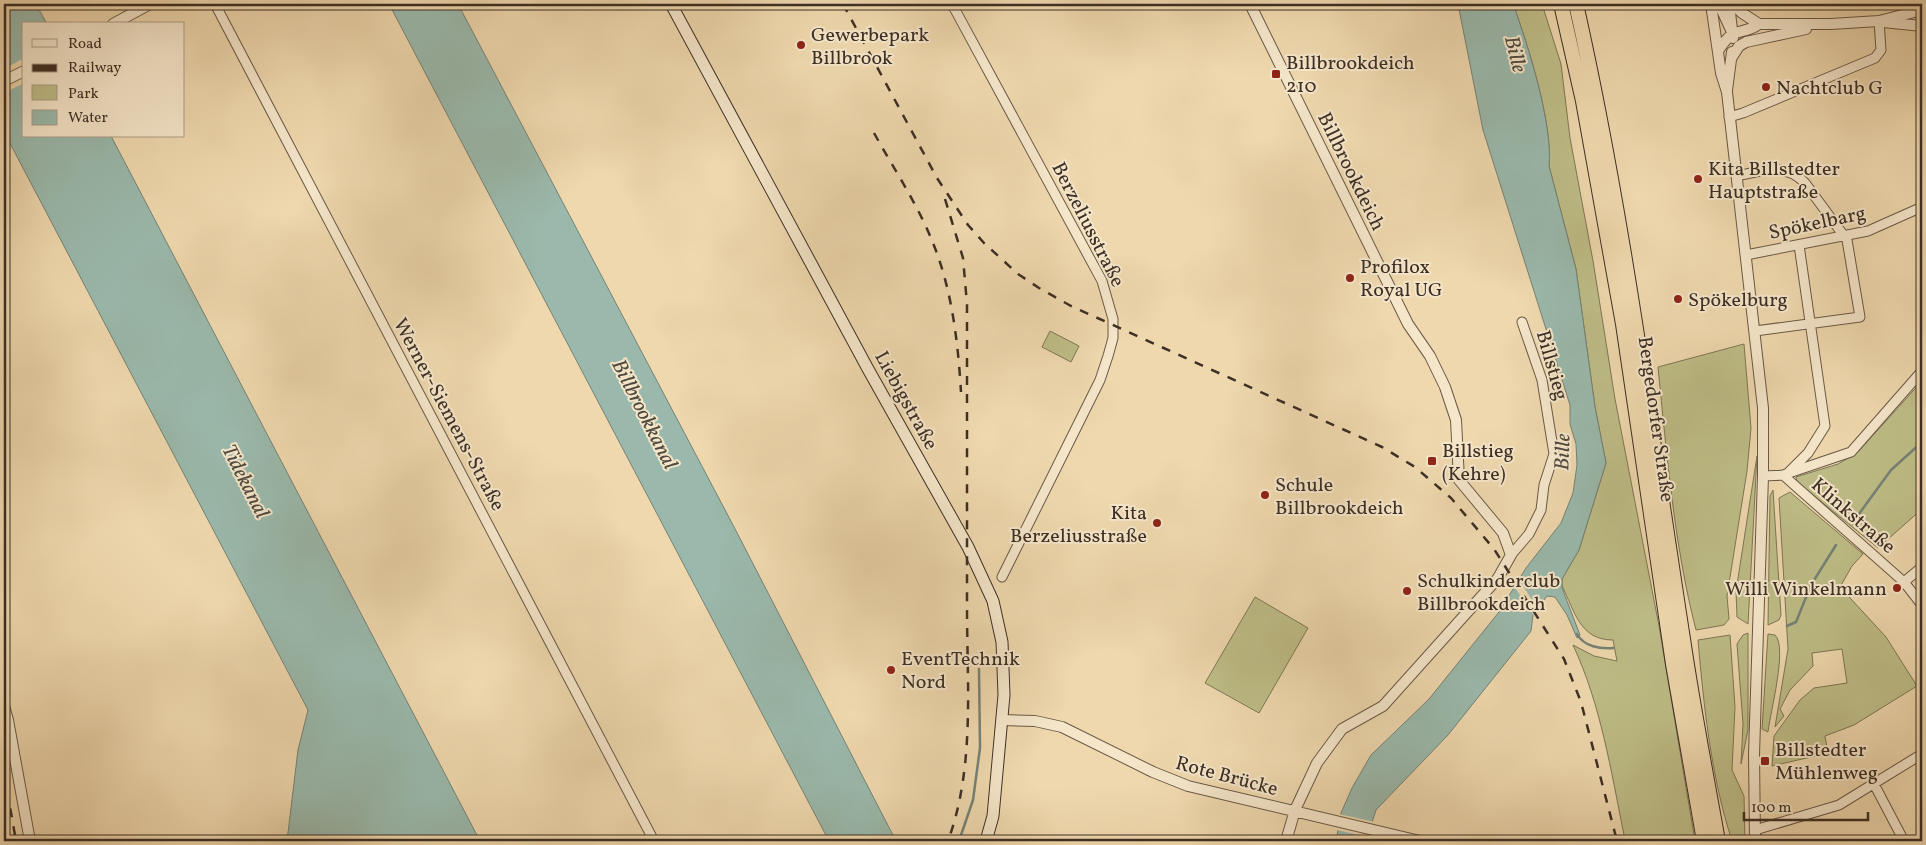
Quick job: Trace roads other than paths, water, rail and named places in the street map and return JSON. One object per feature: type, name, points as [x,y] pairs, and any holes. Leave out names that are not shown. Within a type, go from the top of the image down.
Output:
[{"type":"highway","name":"Bergedorfer Straße","points":[[1561,4],[1583,101],[1623,324],[1673,664],[1704,841]]},
{"type":"highway","name":"Bergedorfer Straße","points":[[1576,4],[1596,99],[1636,321],[1683,642],[1718,841]]},
{"type":"main road","name":"Liebigstraße","points":[[671,4],[868,368],[968,547],[988,588],[997,616],[1002,642],[1004,673],[1003,720],[993,816],[986,841]]},
{"type":"street","points":[[117,22],[150,4]]},
{"type":"street","name":"Werner-Siemens-Straße","points":[[216,4],[654,841]]},
{"type":"street","name":"Berzeliusstraße","points":[[952,4],[1102,281],[1113,319],[1113,338],[1100,380],[1002,577]]},
{"type":"street","name":"Billbrookdeich","points":[[1250,4],[1408,324],[1425,347],[1445,387],[1456,420],[1459,480],[1503,533],[1511,555]]},
{"type":"street","points":[[1711,4],[1726,92],[1737,176],[1763,408],[1763,476],[1754,754],[1755,841]]},
{"type":"street","points":[[1720,4],[1725,20],[1733,33],[1760,37]]},
{"type":"street","points":[[1726,92],[1732,57],[1731,4]]},
{"type":"street","points":[[1731,4],[1759,24],[1832,24],[1880,21],[1922,10]]},
{"type":"street","points":[[1880,21],[1907,26],[1922,26]]},
{"type":"street","points":[[1729,117],[1744,113],[1875,58],[1881,50],[1880,21]]},
{"type":"street","points":[[1718,51],[1725,40],[1733,33],[1754,28],[1759,24]]},
{"type":"street","points":[[1732,57],[1739,46],[1760,37],[1832,24]]},
{"type":"street","points":[[4,81],[22,72]]},
{"type":"street","points":[[1737,176],[1776,169],[1792,172],[1805,183],[1847,240],[1860,317],[1755,332]]},
{"type":"street","name":"Spökelbarg","points":[[1746,255],[1868,231],[1922,207]]},
{"type":"street","points":[[1785,474],[1808,453],[1825,426],[1812,324],[1799,245]]},
{"type":"street","name":"Billstieg","points":[[1511,555],[1529,534],[1541,510],[1544,485],[1554,454],[1542,380],[1522,322]]},
{"type":"street","points":[[1763,476],[1785,474],[1851,452],[1922,371]]},
{"type":"street","name":"Klinkstraße","points":[[1785,474],[1904,582],[1922,605]]},
{"type":"street","points":[[1286,841],[1295,810],[1317,763],[1342,729],[1383,706],[1498,578],[1511,555]]},
{"type":"street","points":[[1904,582],[1922,566]]},
{"type":"street","points":[[4,706],[30,841]]},
{"type":"street","name":"Rote Brücke","points":[[1003,720],[1035,721],[1062,727],[1152,772],[1188,786],[1338,820],[1420,841]]},
{"type":"street","points":[[1754,830],[1834,807],[1922,754]]},
{"type":"street","points":[[1874,784],[1904,841]]},
{"type":"water","name":"Tidekanal","points":[[4,4],[36,4],[46,22],[22,22],[22,138],[112,138],[480,841],[287,841],[298,750],[308,710],[4,132]]},
{"type":"water","name":"Billbrookkanal","points":[[389,4],[458,4],[733,525],[896,841],[829,841]]},
{"type":"water","name":"Bille","points":[[1458,4],[1513,4],[1526,41],[1543,107],[1547,129],[1549,166],[1576,269],[1595,407],[1606,463],[1579,550],[1562,579],[1562,588],[1580,635],[1577,638],[1567,615],[1555,597],[1547,596],[1533,615],[1531,631],[1448,735],[1376,810],[1366,841],[1336,841],[1341,813],[1352,788],[1371,755],[1429,699],[1499,612],[1526,568],[1561,523],[1573,493],[1577,465],[1576,444],[1570,424],[1570,405],[1483,130]]},
{"type":"waterway","points":[[1856,518],[1891,470],[1922,442]]},
{"type":"waterway","points":[[1787,626],[1796,622],[1811,585],[1836,545]]},
{"type":"waterway","points":[[1577,634],[1588,644],[1603,648],[1613,648]]},
{"type":"waterway","points":[[959,841],[973,800],[980,748],[979,669]]},
{"type":"railway","points":[[843,4],[937,178],[968,225],[984,243],[1018,274],[1071,306],[1382,447],[1415,467],[1451,498],[1494,549],[1564,659],[1581,702],[1617,841]]},
{"type":"railway","points":[[874,133],[920,215],[940,261],[953,316],[961,392]]},
{"type":"railway","points":[[945,199],[963,258],[967,304],[968,726],[966,755],[957,813],[948,841]]},
{"type":"railway","points":[[4,773],[16,841]]},
{"type":"place","name":"Gewerbepark Billbrook","points":[[801,45]]},
{"type":"place","name":"Billbrookdeich 210","points":[[1276,74]]},
{"type":"place","name":"Nachtclub G","points":[[1766,87]]},
{"type":"place","name":"Kita Billstedter Hauptstraße","points":[[1698,179]]},
{"type":"place","name":"Profilox Royal UG","points":[[1350,278]]},
{"type":"place","name":"Spökelburg","points":[[1678,299]]},
{"type":"place","name":"Billstieg (Kehre)","points":[[1432,461]]},
{"type":"place","name":"Schule Billbrookdeich","points":[[1265,495]]},
{"type":"place","name":"Kita Berzeliusstraße","points":[[1157,523]]},
{"type":"place","name":"Willi Winkelmann","points":[[1897,588]]},
{"type":"place","name":"Schulkinderclub Billbrookdeich","points":[[1407,591]]},
{"type":"place","name":"EventTechnik Nord","points":[[891,670]]},
{"type":"place","name":"Billstedter Mühlenweg","points":[[1765,761]]}]
